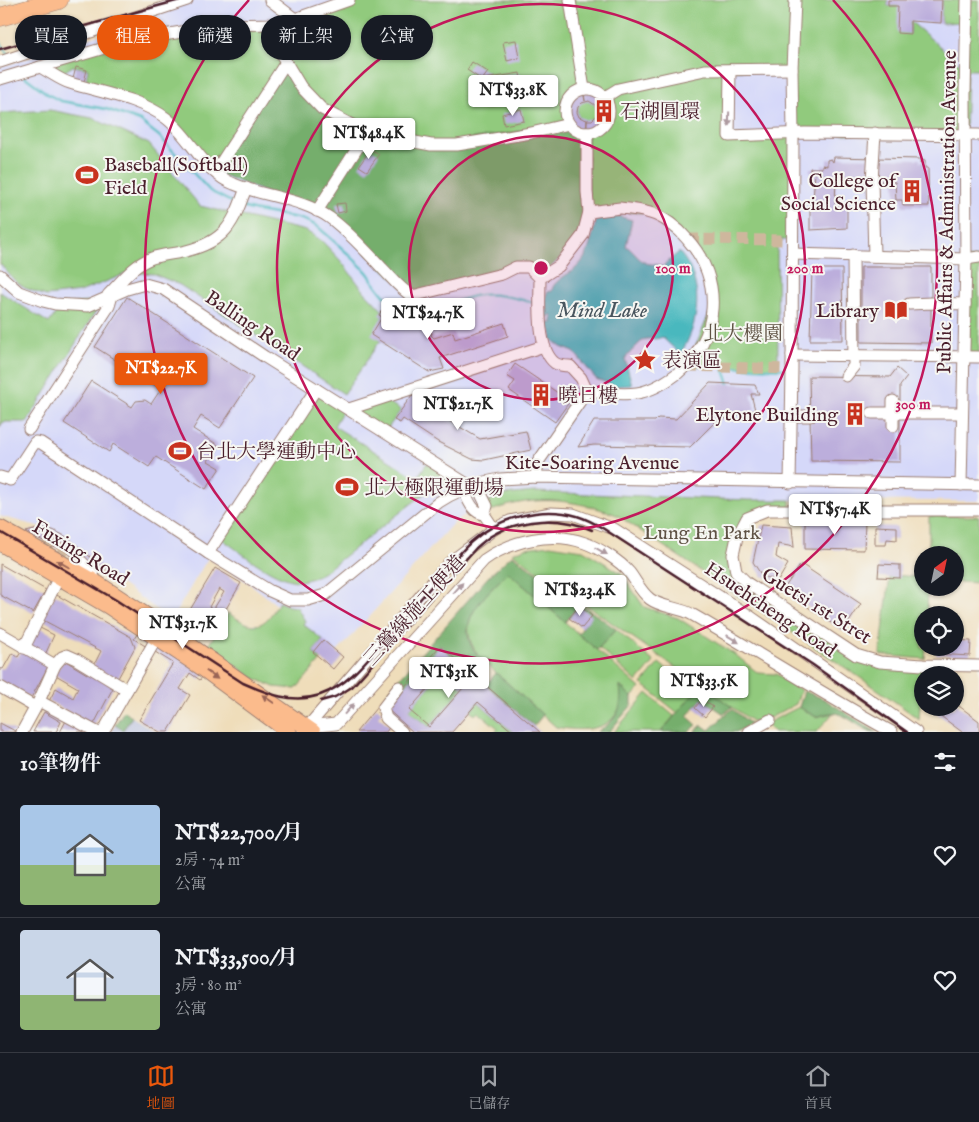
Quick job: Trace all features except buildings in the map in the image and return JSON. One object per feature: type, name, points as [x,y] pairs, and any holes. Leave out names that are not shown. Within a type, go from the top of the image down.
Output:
[{"type":"highway","points":[[0,17],[59,0]]},
{"type":"main road","name":"Fuxing Road","points":[[0,528],[97,584],[289,732]]},
{"type":"main road","name":"Fuxing Road","points":[[0,543],[160,633],[308,730]]},
{"type":"street","points":[[0,62],[187,0]]},
{"type":"street","points":[[270,0],[291,15]]},
{"type":"street","points":[[304,15],[349,0]]},
{"type":"street","points":[[570,0],[584,88]]},
{"type":"street","points":[[790,483],[793,254],[792,69],[795,0]]},
{"type":"street","name":"Public Affairs & Administration Avenue","points":[[961,485],[966,258],[966,0]]},
{"type":"street","points":[[0,79],[128,41],[223,25],[261,24]]},
{"type":"street","points":[[215,172],[286,62],[301,87],[322,108],[367,133],[431,145],[457,145],[569,124]]},
{"type":"street","points":[[40,67],[68,82],[126,99],[167,119],[215,172],[232,184],[261,194],[302,203],[329,218],[384,269],[400,288],[412,296],[502,274],[516,267],[529,267],[540,283],[541,324],[544,346],[554,362],[562,366],[570,366],[581,378],[588,391]]},
{"type":"street","points":[[605,97],[618,90],[705,70],[792,69]]},
{"type":"street","points":[[730,70],[729,136],[805,133],[979,134]]},
{"type":"street","points":[[967,70],[979,70]]},
{"type":"street","points":[[584,88],[594,89],[605,97],[610,110],[606,124],[594,132],[588,133],[580,132],[569,124],[565,110],[566,103],[574,92],[584,88]]},
{"type":"street","points":[[317,211],[367,133]]},
{"type":"street","points":[[540,283],[559,266],[583,235],[589,212],[587,192],[588,133]]},
{"type":"street","points":[[874,133],[872,181],[874,256]]},
{"type":"street","points":[[29,428],[109,306],[107,299],[141,263],[153,257],[203,246],[218,238],[229,228],[236,216],[246,188]]},
{"type":"street","points":[[588,391],[608,394],[638,393],[666,382],[690,363],[700,348],[709,330],[713,305],[709,274],[698,250],[678,228],[651,213],[620,208],[589,212]]},
{"type":"street","points":[[793,254],[979,257]]},
{"type":"street","points":[[846,376],[854,366],[854,255]]},
{"type":"street","name":"Balling Road","points":[[0,275],[19,292],[43,301],[88,306],[127,289],[145,284],[163,289],[470,487]]},
{"type":"street","points":[[909,304],[965,304]]},
{"type":"street","points":[[349,409],[544,346]]},
{"type":"street","points":[[792,355],[979,357]]},
{"type":"street","points":[[208,553],[316,389]]},
{"type":"street","points":[[536,477],[538,462],[588,391]]},
{"type":"street","points":[[872,413],[893,407],[962,413]]},
{"type":"street","points":[[893,407],[893,426]]},
{"type":"street","points":[[791,416],[810,416]]},
{"type":"street","name":"Kite-Soaring Avenue","points":[[0,477],[10,480],[35,442],[38,442],[208,553],[270,591],[290,600],[308,600],[325,595],[439,502],[470,487],[500,479],[536,477],[979,485]]},
{"type":"street","points":[[470,487],[473,509],[484,514],[494,529]]},
{"type":"street","name":"Guetsi 1st Stret","points":[[979,510],[767,510],[747,518],[737,537],[734,555],[736,572],[747,583],[856,655],[867,654],[880,662],[979,666]]},
{"type":"street","name":"Hsuehcheng Road","points":[[308,730],[449,563],[494,529],[510,522],[551,513],[573,514],[614,529],[751,617],[916,732]]},
{"type":"street","name":"三鶯線施工便道","points":[[308,730],[336,724],[484,560],[509,545],[538,539],[557,539],[586,543],[616,560],[629,572],[640,589],[651,600],[690,613],[830,698],[892,732]]},
{"type":"street","points":[[28,544],[43,542]]},
{"type":"street","points":[[82,562],[92,573],[97,584]]},
{"type":"street","points":[[24,648],[59,577]]},
{"type":"street","points":[[0,633],[55,665]]},
{"type":"street","points":[[103,732],[160,633]]},
{"type":"street","points":[[22,732],[55,665],[66,655],[76,659],[127,690]]},
{"type":"street","points":[[0,687],[97,732]]},
{"type":"street","points":[[399,687],[383,708],[386,718],[402,732]]},
{"type":"street","points":[[749,732],[770,720]]},
{"type":"shaded area","points":[[195,0],[979,0],[979,501],[748,500],[534,492],[486,502],[455,521],[337,652],[323,641],[313,652],[321,660],[296,689],[274,687],[252,677],[208,646],[228,613],[249,624],[262,624],[271,616],[277,605],[252,585],[208,558],[171,620],[119,582],[67,537],[53,530],[0,516],[0,67],[23,60],[87,60],[87,39],[97,36],[97,60],[169,60],[169,15],[154,15]]},
{"type":"shaded area","points":[[132,717],[156,732],[111,732],[115,725],[123,730]]},
{"type":"green space","name":"北大櫻園","points":[[351,0],[888,0],[888,6],[898,6],[910,33],[910,21],[966,69],[966,22],[941,23],[942,0],[979,0],[979,70],[967,70],[965,134],[793,134],[793,240],[777,240],[778,368],[687,366],[713,305],[698,250],[651,213],[589,212],[587,133],[594,132],[603,127],[609,118],[610,105],[605,96],[596,91],[575,92],[568,99],[565,109],[569,124],[531,133],[215,172],[167,119],[85,87],[88,69],[73,66],[57,76],[40,67],[64,60],[87,60],[87,53],[97,50],[97,60],[169,60],[169,36],[179,35],[179,60],[251,60],[251,26],[261,25],[261,60],[351,60],[351,15],[302,15]],"holes":[[[792,69],[793,134],[729,136],[730,70]]]},
{"type":"green space","points":[[286,62],[301,87],[350,124],[431,145],[569,124],[574,129],[587,133],[583,235],[540,278],[529,267],[412,296],[329,218],[215,172]]},
{"type":"green space","name":"石湖圓環","points":[[587,101],[594,104],[597,111],[594,118],[587,121],[580,118],[577,111],[580,104]]},
{"type":"green space","points":[[50,110],[92,118],[149,144],[200,206],[306,231],[322,241],[382,310],[390,315],[394,309],[414,321],[395,350],[380,341],[344,394],[180,285],[154,274],[130,272],[80,292],[46,296],[25,288],[15,281],[0,264],[0,113]]},
{"type":"green space","points":[[979,257],[979,357],[964,357],[966,259]]},
{"type":"green space","points":[[0,292],[49,323],[62,304],[102,301],[27,422],[3,422],[0,427]]},
{"type":"green space","name":"北大極限運動場","points":[[317,394],[343,410],[334,426],[417,478],[427,463],[450,478],[445,484],[429,490],[323,573],[301,581],[282,577],[271,572],[249,559],[222,539]]},
{"type":"green space","points":[[383,399],[401,410],[385,432],[349,409]]},
{"type":"green space","name":"Lung En Park","points":[[534,492],[790,500],[790,510],[747,518],[737,537],[736,572],[856,655],[923,665],[914,666],[914,715],[617,515],[583,505],[550,501],[517,503],[484,514],[486,502],[504,495]]},
{"type":"green space","points":[[929,516],[979,516],[979,583],[964,582],[964,546],[929,546]]},
{"type":"green space","points":[[550,545],[583,550],[621,573],[644,607],[678,618],[737,656],[758,673],[776,674],[801,690],[796,704],[762,722],[752,721],[512,553],[525,548]]},
{"type":"green space","points":[[512,555],[616,629],[597,650],[578,634],[591,616],[579,606],[565,622],[508,572],[479,604],[468,626],[469,638],[474,651],[486,664],[476,677],[440,646],[395,698],[387,693],[488,577]]},
{"type":"green space","points":[[508,572],[640,688],[632,697],[620,687],[621,700],[618,712],[612,719],[596,728],[566,729],[556,727],[482,660],[473,646],[469,634],[469,623],[473,612],[480,602]]},
{"type":"green space","points":[[890,575],[914,576],[914,596],[928,596],[927,606],[914,606],[914,656],[925,656],[925,659],[880,655]]},
{"type":"green space","points":[[279,602],[297,607],[305,621],[303,624],[323,640],[313,652],[321,660],[296,689],[274,687],[252,677],[208,646],[228,613],[245,623],[257,625],[263,623],[268,618]]},
{"type":"green space","points":[[616,629],[654,662],[637,682],[599,648]]},
{"type":"green space","points":[[659,663],[695,692],[678,713],[642,684]]},
{"type":"green space","points":[[443,671],[463,688],[429,727],[409,710]]},
{"type":"green space","points":[[496,673],[543,715],[534,726],[486,685]]},
{"type":"green space","points":[[620,686],[632,697],[632,705],[609,732],[597,732],[604,728],[617,713],[621,694]]},
{"type":"green space","points":[[703,686],[732,707],[724,714],[702,699],[687,716],[697,725],[689,732],[661,732],[695,692]]},
{"type":"green space","points":[[804,691],[824,699],[876,732],[865,729],[837,714],[830,713],[816,717],[799,707]]},
{"type":"green space","points":[[647,693],[674,716],[661,732],[614,732]]},
{"type":"green space","points":[[478,702],[513,732],[495,732],[498,728],[478,712],[475,715],[471,711]]},
{"type":"green space","points":[[799,707],[816,717],[833,713],[817,732],[774,732],[765,724]]},
{"type":"green space","points":[[732,709],[751,724],[736,732],[694,732],[702,725],[709,730]]},
{"type":"green space","points":[[124,711],[132,717],[123,730],[115,725]]},
{"type":"water","name":"Mind Lake","points":[[618,216],[632,220],[626,246],[648,264],[662,267],[679,252],[693,276],[697,303],[692,330],[680,354],[662,337],[644,340],[625,359],[632,385],[616,386],[596,379],[574,352],[561,347],[551,339],[552,333],[545,328],[547,323],[552,323],[552,315],[545,321],[541,304],[545,300],[547,292],[552,291],[555,284],[574,270],[585,257],[596,222],[600,219]]},
{"type":"waterway","points":[[0,42],[9,55]]},
{"type":"waterway","points":[[24,76],[49,95],[61,101],[106,109],[140,121],[159,136],[210,191],[237,205]]},
{"type":"waterway","points":[[242,207],[290,216],[318,227],[366,271],[389,300],[406,312],[414,314],[432,311],[480,295],[501,296],[536,303]]},
{"type":"waterway","points":[[729,384],[723,367],[788,369]]},
{"type":"tunnel","points":[[688,239],[793,240]]},
{"type":"tunnel","points":[[687,366],[792,369]]},
{"type":"tunnel","points":[[43,542],[64,549],[82,562]]},
{"type":"railway","points":[[0,49],[180,0]]},
{"type":"railway","points":[[0,532],[116,600],[243,683],[271,694],[290,698],[310,698],[338,686],[353,674],[462,551],[482,534],[507,520],[535,513],[549,512],[577,516],[604,529],[813,665],[907,732]]},
{"type":"railway","points":[[321,701],[335,697],[352,687],[476,548],[491,536],[528,522],[541,521],[567,522],[592,530]]},
{"type":"place","name":"石湖圓環","points":[[604,111]]},
{"type":"place","name":"Baseball(Softball) Field","points":[[87,175]]},
{"type":"place","name":"College of Social Science","points":[[912,191]]},
{"type":"place","name":"Library","points":[[896,310]]},
{"type":"place","name":"表演區","points":[[645,360]]},
{"type":"place","name":"曉日樓","points":[[541,395]]},
{"type":"place","name":"Elytone Building","points":[[855,414]]},
{"type":"place","name":"台北大學運動中心","points":[[180,451]]},
{"type":"place","name":"北大極限運動場","points":[[347,487]]}]
